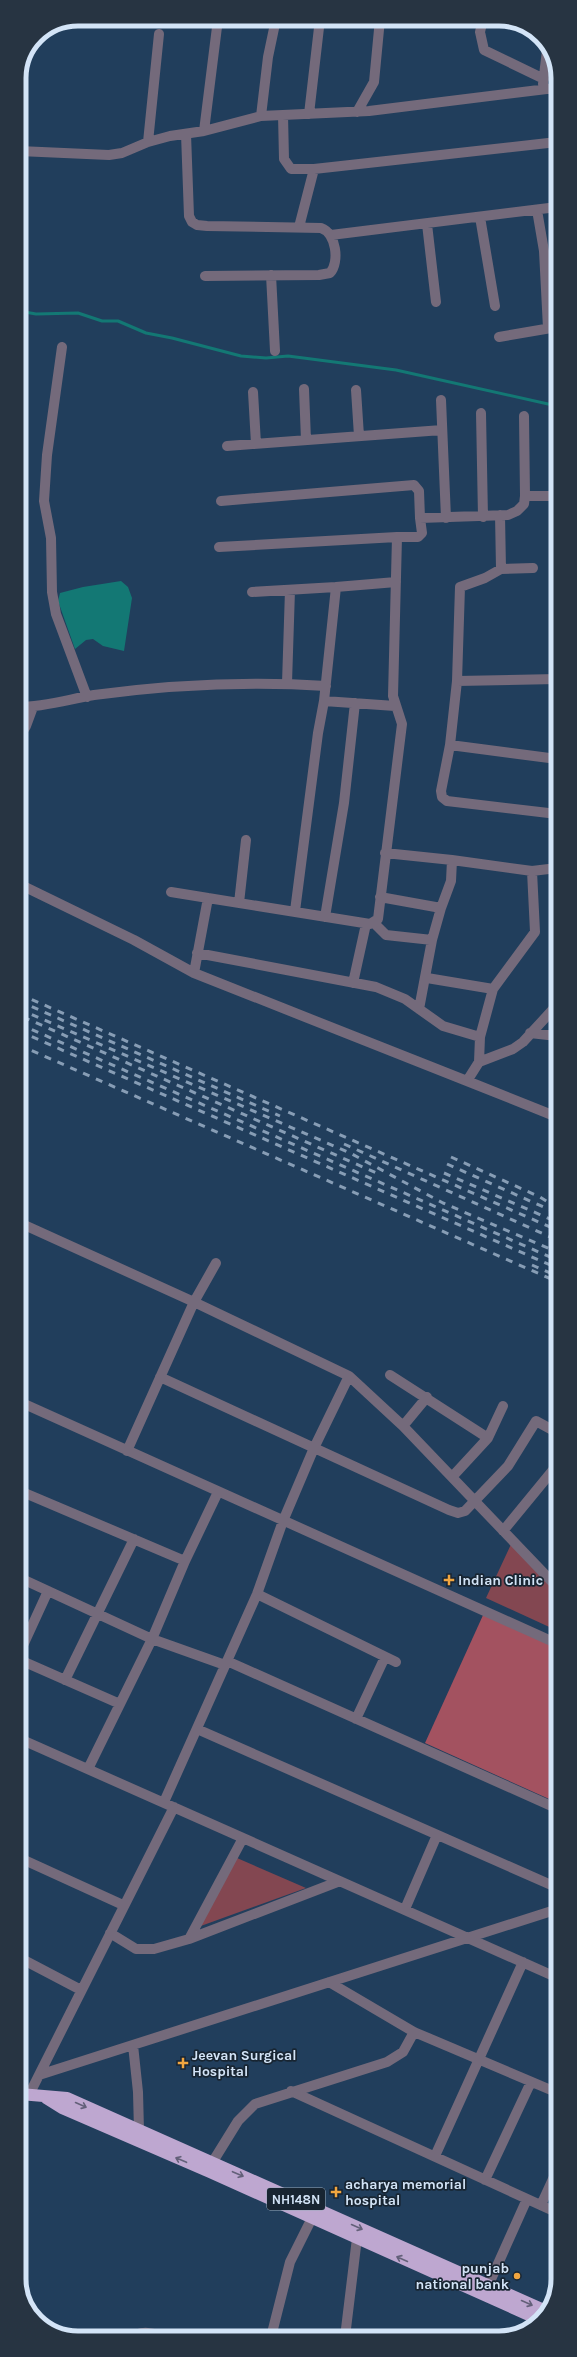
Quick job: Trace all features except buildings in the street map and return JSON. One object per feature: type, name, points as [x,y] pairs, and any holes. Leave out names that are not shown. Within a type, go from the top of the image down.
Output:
[{"type":"highway","name":"NH148N","points":[[26,2093],[67,2098],[541,2309]]},
{"type":"highway","name":"NH148N","points":[[43,2096],[62,2108],[534,2317]]},
{"type":"street","points":[[204,131],[217,26]]},
{"type":"street","points":[[262,116],[268,57],[275,26]]},
{"type":"street","points":[[309,114],[319,26]]},
{"type":"street","points":[[357,112],[374,82],[379,26]]},
{"type":"street","points":[[482,26],[480,32],[484,50],[544,79]]},
{"type":"street","points":[[148,142],[159,34]]},
{"type":"street","points":[[543,90],[546,58]]},
{"type":"street","points":[[26,151],[109,155],[122,153],[148,142],[204,131],[262,116],[357,112],[551,89]]},
{"type":"street","points":[[283,115],[284,159],[286,164],[291,169],[314,169],[551,143]]},
{"type":"street","points":[[186,134],[189,216],[192,222],[202,226],[321,228],[328,230],[331,235],[335,260],[334,268],[330,274],[205,276]]},
{"type":"street","points":[[299,227],[314,169]]},
{"type":"street","points":[[331,235],[551,208]]},
{"type":"street","points":[[537,210],[544,251],[551,318]]},
{"type":"street","points":[[480,217],[495,306]]},
{"type":"street","points":[[427,224],[436,302]]},
{"type":"street","points":[[271,276],[275,351]]},
{"type":"street","points":[[499,337],[551,328]]},
{"type":"street","points":[[62,347],[47,455],[44,501],[51,538],[52,592],[56,614],[87,697]]},
{"type":"street","points":[[304,388],[306,440]]},
{"type":"street","points":[[356,390],[359,436]]},
{"type":"street","points":[[253,392],[256,444]]},
{"type":"street","points":[[441,400],[446,518]]},
{"type":"street","points":[[481,413],[483,517]]},
{"type":"street","points":[[420,518],[483,517],[517,511],[524,504],[525,496],[524,416]]},
{"type":"street","points":[[226,446],[442,430]]},
{"type":"street","points":[[219,547],[418,537],[422,533],[419,491],[414,485],[221,501]]},
{"type":"street","points":[[525,496],[551,496]]},
{"type":"street","points":[[500,515],[501,569]]},
{"type":"street","points":[[353,983],[370,923],[378,919],[402,724],[395,706],[393,687],[397,537]]},
{"type":"street","points":[[533,568],[501,569],[485,578],[460,587],[457,681],[450,745],[441,791],[442,797],[447,801],[551,813]]},
{"type":"street","points":[[252,592],[396,582]]},
{"type":"street","points":[[295,911],[318,733],[326,686],[336,587]]},
{"type":"street","points":[[287,683],[290,590]]},
{"type":"street","points":[[457,681],[551,679]]},
{"type":"street","points":[[26,707],[87,697],[173,687],[287,683],[326,686]]},
{"type":"street","points":[[324,701],[395,706]]},
{"type":"street","points":[[325,916],[344,802],[355,703]]},
{"type":"street","points":[[26,726],[33,707]]},
{"type":"street","points":[[450,745],[551,758]]},
{"type":"street","points":[[239,903],[246,840]]},
{"type":"street","points":[[385,853],[532,870],[551,868]]},
{"type":"street","points":[[419,1009],[432,940],[441,908],[452,881],[452,860]]},
{"type":"street","points":[[466,1081],[479,1062],[480,1037],[493,989],[535,932],[532,870]]},
{"type":"street","points":[[26,887],[134,940],[194,973],[551,1115]]},
{"type":"street","points":[[171,892],[370,923],[386,935],[432,940]]},
{"type":"street","points":[[380,897],[441,908]]},
{"type":"street","points":[[194,973],[208,898]]},
{"type":"street","points":[[197,953],[353,983],[395,994],[443,1026],[480,1037]]},
{"type":"street","points":[[426,978],[493,989]]},
{"type":"street","points":[[479,1062],[513,1049],[523,1042],[551,1011]]},
{"type":"street","points":[[530,1034],[551,1036]]},
{"type":"street","points":[[26,1226],[194,1302],[349,1376],[403,1426],[551,1581]]},
{"type":"street","points":[[127,1450],[194,1302],[216,1263]]},
{"type":"street","points":[[390,1375],[427,1397],[488,1438]]},
{"type":"street","points":[[164,1802],[257,1594],[283,1521],[314,1448],[349,1376]]},
{"type":"street","points":[[160,1377],[458,1513],[465,1511],[508,1466],[536,1421],[551,1429]]},
{"type":"street","points":[[403,1426],[427,1397]]},
{"type":"street","points":[[26,1405],[551,1641]]},
{"type":"street","points":[[452,1477],[488,1438],[503,1406]]},
{"type":"street","points":[[503,1531],[551,1473]]},
{"type":"street","points":[[88,1769],[152,1639],[185,1561],[218,1492]]},
{"type":"street","points":[[26,1494],[185,1561]]},
{"type":"street","points":[[65,1680],[99,1614],[134,1539]]},
{"type":"street","points":[[26,1581],[152,1639],[226,1663],[356,1718],[551,1806]]},
{"type":"street","points":[[26,1639],[48,1591]]},
{"type":"street","points":[[257,1594],[396,1662]]},
{"type":"street","points":[[356,1718],[385,1657]]},
{"type":"street","points":[[26,1663],[120,1704]]},
{"type":"street","points":[[197,1729],[551,1885]]},
{"type":"street","points":[[26,1742],[551,1975]]},
{"type":"street","points":[[26,2092],[39,2074],[123,1905],[174,1808]]},
{"type":"street","points":[[405,1909],[437,1835]]},
{"type":"street","points":[[189,1939],[243,1838]]},
{"type":"street","points":[[26,1861],[123,1905]]},
{"type":"street","points":[[110,1933],[136,1949],[145,1950],[189,1939],[340,1881]]},
{"type":"street","points":[[39,2074],[469,1938],[551,1910]]},
{"type":"street","points":[[26,1961],[81,1990]]},
{"type":"street","points":[[435,2156],[523,1962]]},
{"type":"street","points":[[329,1982],[414,2032],[551,2090]]},
{"type":"street","points":[[212,2163],[238,2121],[255,2104],[291,2091],[387,2062],[403,2052],[414,2032]]},
{"type":"street","points":[[133,2044],[138,2092],[139,2131]]},
{"type":"street","points":[[485,2180],[531,2082]]},
{"type":"street","points":[[291,2091],[551,2209]]},
{"type":"street","points":[[541,2205],[551,2183]]},
{"type":"street","points":[[488,2286],[528,2199]]},
{"type":"street","points":[[273,2331],[290,2262],[312,2218]]},
{"type":"street","points":[[346,2331],[357,2238]]},
{"type":"shaded area","points":[[121,581],[128,587],[132,598],[124,651],[103,646],[93,639],[86,640],[75,649],[58,601],[60,593],[83,587]]},
{"type":"shaded area","points":[[513,1540],[551,1579],[551,1628],[486,1598]]},
{"type":"shaded area","points":[[484,1613],[551,1642],[551,1800],[425,1743]]},
{"type":"shaded area","points":[[237,1858],[306,1888],[198,1927]]},
{"type":"waterway","points":[[26,312],[36,314],[78,313],[102,321],[118,321],[146,333],[172,338],[241,356],[266,358],[288,356],[396,370],[551,405]]},
{"type":"railway","points":[[26,997],[551,1227]]},
{"type":"railway","points":[[26,1004],[280,1116]]},
{"type":"railway","points":[[26,1012],[350,1153],[443,1203],[551,1249]]},
{"type":"railway","points":[[26,1018],[381,1175]]},
{"type":"railway","points":[[26,1027],[551,1257]]},
{"type":"railway","points":[[26,1034],[551,1265]]},
{"type":"railway","points":[[26,1048],[551,1279]]},
{"type":"railway","points":[[344,1144],[551,1237]]},
{"type":"railway","points":[[451,1157],[540,1197],[551,1204]]},
{"type":"railway","points":[[447,1164],[551,1210]]},
{"type":"railway","points":[[444,1173],[551,1219]]},
{"type":"railway","points":[[532,1265],[551,1273]]},
{"type":"place","name":"Indian Clinic","points":[[449,1580]]},
{"type":"place","name":"Jeevan Surgical Hospital","points":[[183,2063]]},
{"type":"place","name":"acharya memorial hospital","points":[[336,2192]]},
{"type":"place","name":"punjab national bank","points":[[517,2276]]}]
